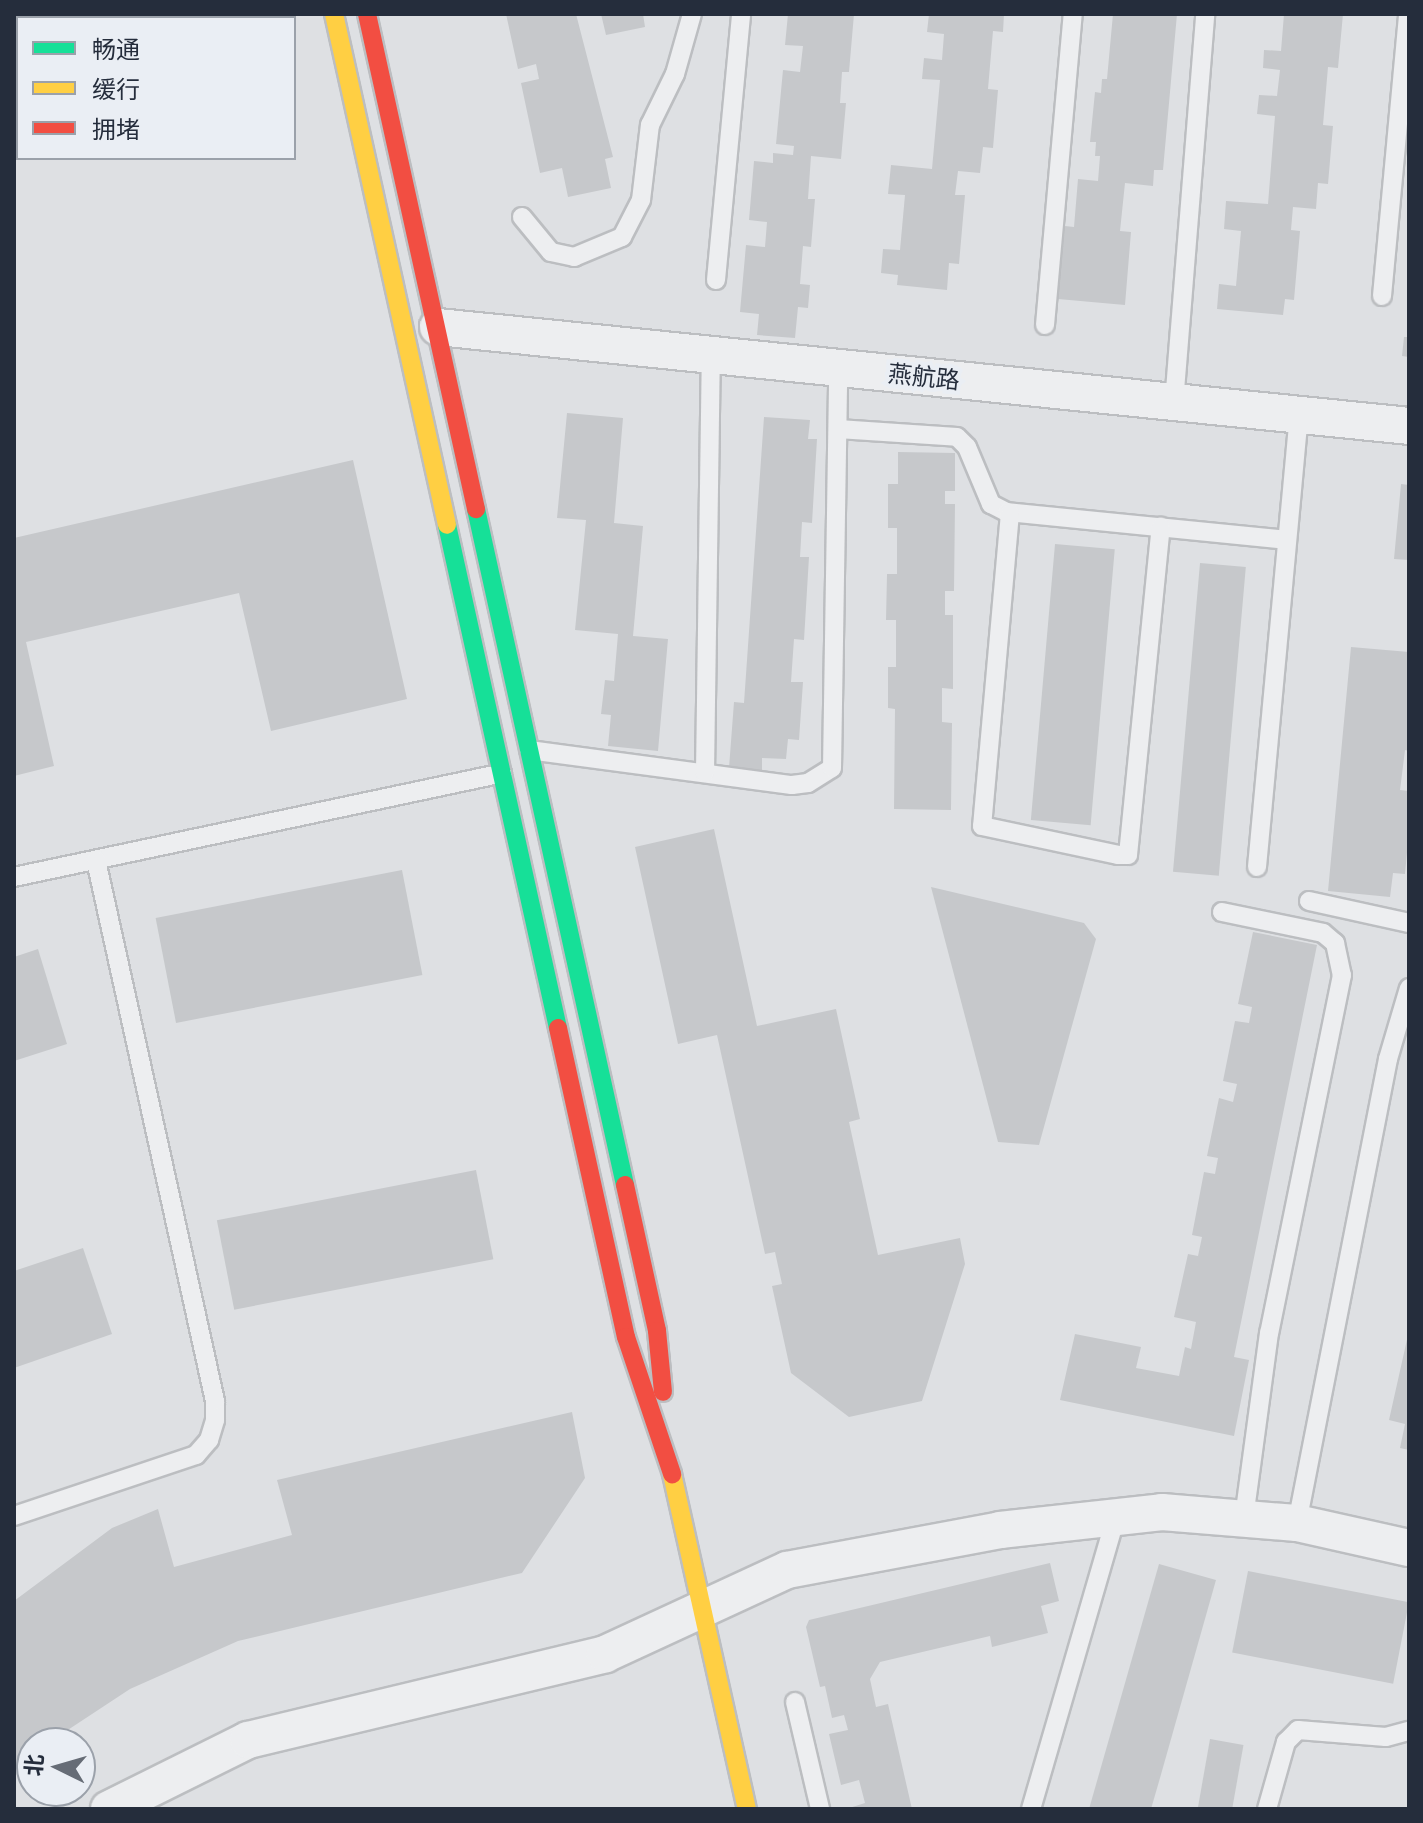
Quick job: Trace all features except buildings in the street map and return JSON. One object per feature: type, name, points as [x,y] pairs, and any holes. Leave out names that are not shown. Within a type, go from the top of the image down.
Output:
[{"type":"street","points":[[334,14],[626,1337],[669,1462],[747,1809]]},
{"type":"street","points":[[367,14],[657,1331],[669,1462]]},
{"type":"street","name":"燕航路","points":[[438,327],[1409,426]]},
{"type":"street","points":[[109,1809],[248,1740],[605,1654],[787,1570],[1000,1530],[1162,1512],[1297,1523],[1409,1548]]},
{"type":"lane","points":[[522,217],[551,252],[574,257],[622,237],[641,200],[650,125],[675,74],[692,14]]},
{"type":"lane","points":[[716,280],[741,14]]},
{"type":"lane","points":[[1045,325],[1073,14]]},
{"type":"lane","points":[[1174,403],[1205,14]]},
{"type":"lane","points":[[1382,296],[1408,14]]},
{"type":"lane","points":[[705,773],[711,355]]},
{"type":"lane","points":[[529,750],[792,785],[808,783],[832,768],[838,368]]},
{"type":"lane","points":[[1257,867],[1299,415]]},
{"type":"lane","points":[[838,429],[957,437],[967,447],[991,504],[1010,513],[1287,540]]},
{"type":"lane","points":[[1010,513],[982,826],[1118,855],[1128,855],[1161,527]]},
{"type":"lane","points":[[14,877],[502,773]]},
{"type":"lane","points":[[14,1516],[196,1455],[209,1440],[215,1420],[215,1401],[96,860]]},
{"type":"lane","points":[[1309,901],[1409,923]]},
{"type":"lane","points":[[1222,912],[1323,933],[1335,943],[1342,975],[1269,1333],[1244,1518]]},
{"type":"lane","points":[[1297,1523],[1388,1059],[1409,988]]},
{"type":"lane","points":[[1031,1809],[1116,1517]]},
{"type":"lane","points":[[795,1702],[820,1809]]},
{"type":"lane","points":[[1267,1809],[1286,1742],[1298,1730],[1386,1737],[1409,1731]]},
{"type":"traffic: fast","points":[[476,509],[625,1185]]},
{"type":"traffic: fast","points":[[447,525],[558,1028]]},
{"type":"traffic: slow","points":[[334,14],[447,525]]},
{"type":"traffic: slow","points":[[672,1474],[747,1809]]},
{"type":"traffic: jam","points":[[367,14],[476,509]]},
{"type":"traffic: jam","points":[[558,1028],[626,1337],[672,1474]]},
{"type":"traffic: jam","points":[[625,1185],[657,1331],[663,1392]]}]
